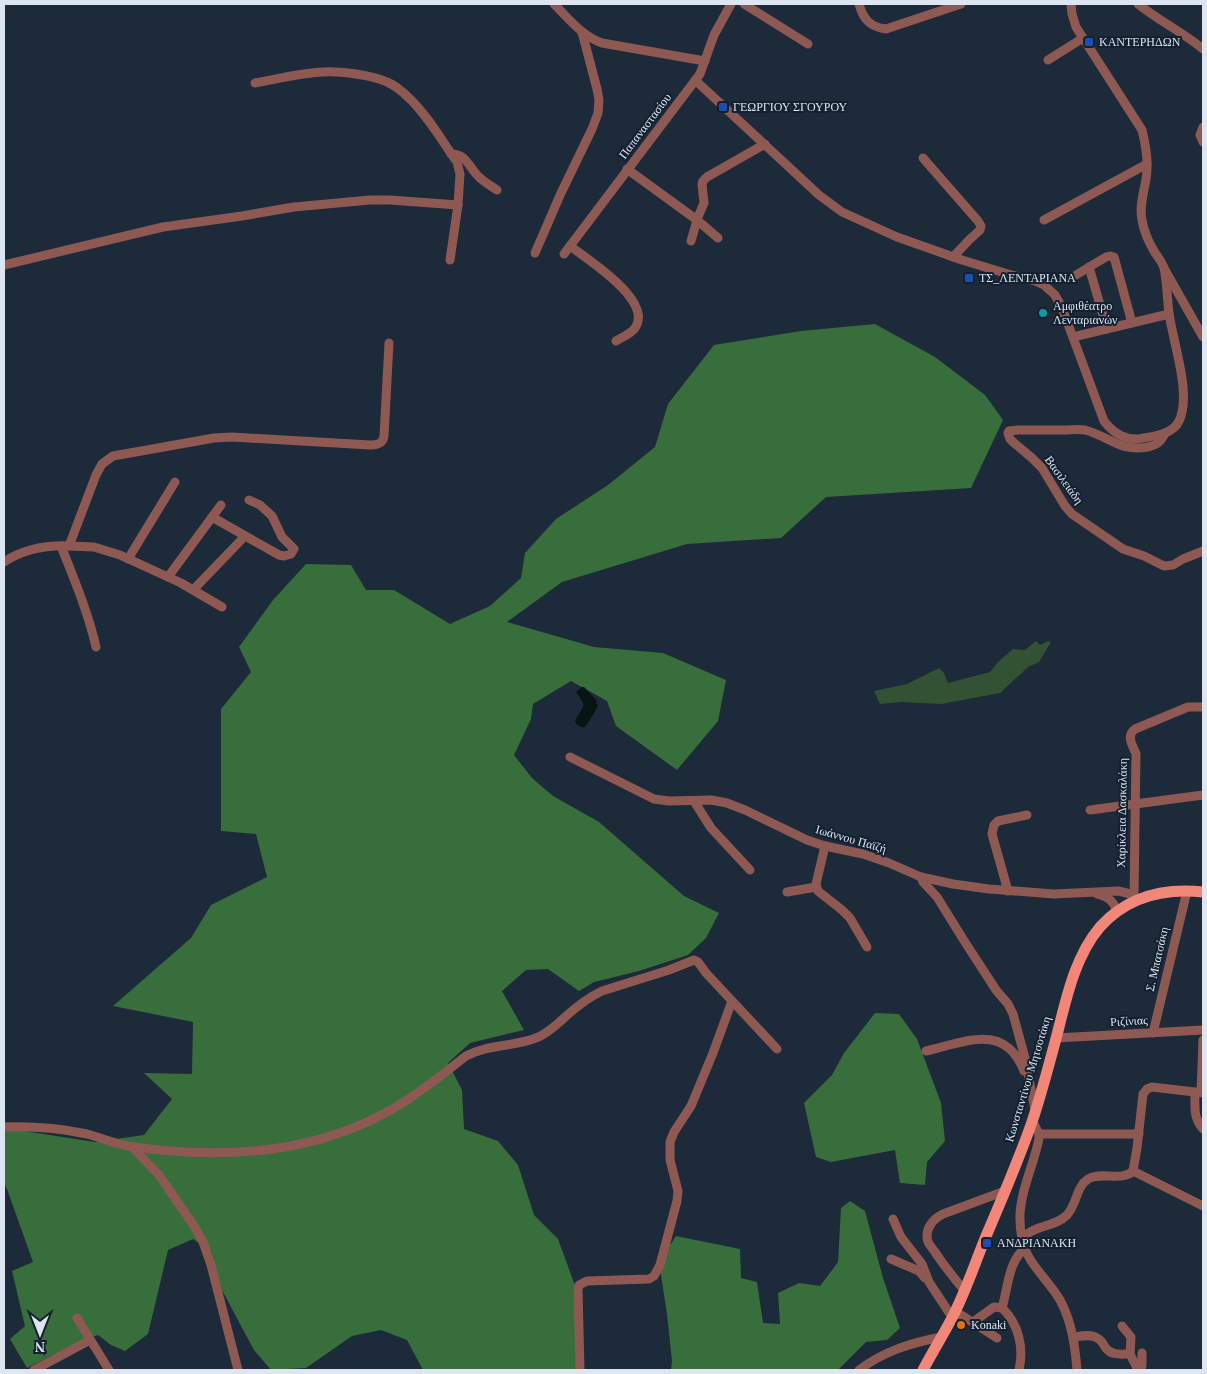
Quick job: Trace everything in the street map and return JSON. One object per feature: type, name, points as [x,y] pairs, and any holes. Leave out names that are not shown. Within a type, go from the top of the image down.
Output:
[{"type":"main road","name":"Κωνσταντίνου Μητσοτάκη","points":[[923,1370],[964,1290],[1005,1191],[1034,1115],[1082,954],[1100,927],[1135,898],[1165,893],[1203,892]]},
{"type":"street","points":[[554,4],[592,40],[705,61]]},
{"type":"street","name":"Παπαναστασίου","points":[[616,341],[632,332],[638,324],[638,311],[635,303],[606,274],[567,250],[695,80],[705,61],[714,35],[731,4]]},
{"type":"street","points":[[744,4],[808,44]]},
{"type":"street","points":[[858,4],[865,19],[870,24],[886,29],[962,4]]},
{"type":"street","points":[[1071,4],[1076,27],[1142,130],[1148,164],[1141,204],[1141,218],[1145,234],[1203,337]]},
{"type":"street","points":[[1138,4],[1203,49]]},
{"type":"street","points":[[535,254],[598,113],[599,100],[597,89],[582,32]]},
{"type":"street","points":[[1048,60],[1083,38]]},
{"type":"street","points":[[255,83],[306,73],[343,73],[388,82],[407,96],[419,109],[460,169],[458,205],[450,260]]},
{"type":"street","points":[[695,80],[819,195],[842,212],[897,237],[953,257],[1044,285],[1055,295],[1062,308],[1104,421],[1110,429],[1126,438],[1137,440],[1173,429],[1178,422],[1184,400],[1169,314],[1163,266]]},
{"type":"street","points":[[1203,127],[1200,135],[1203,142]]},
{"type":"street","points":[[691,241],[704,203],[703,180],[765,144]]},
{"type":"street","points":[[451,154],[457,154],[464,158],[479,177],[497,190]]},
{"type":"street","points":[[923,158],[981,226],[980,230],[953,257]]},
{"type":"street","points":[[1044,220],[1148,164]]},
{"type":"street","points":[[627,170],[697,220],[718,238]]},
{"type":"street","points":[[4,265],[163,227],[294,208],[370,200],[458,205]]},
{"type":"street","points":[[1076,275],[1106,257],[1114,257],[1132,323]]},
{"type":"street","points":[[1089,267],[1108,329]]},
{"type":"street","points":[[1073,337],[1169,314]]},
{"type":"street","points":[[96,647],[65,546],[102,464],[113,456],[214,438],[232,437],[377,445],[384,440],[389,342]]},
{"type":"street","name":"Βασιλειάδη","points":[[1165,433],[1162,440],[1157,444],[1144,448],[1131,448],[1083,430],[1018,430],[1008,433],[1013,442],[1042,468],[1072,514],[1123,549],[1144,556],[1164,566],[1173,565],[1183,558],[1203,551]]},
{"type":"street","points":[[128,559],[175,482]]},
{"type":"street","points":[[212,517],[279,555],[291,554],[294,549],[282,537],[272,516],[260,505],[249,500]]},
{"type":"street","points":[[168,577],[221,505]]},
{"type":"street","points":[[194,589],[245,536]]},
{"type":"street","points":[[4,562],[28,550],[41,547],[94,548],[120,555],[168,577],[194,589],[222,607]]},
{"type":"street","name":"Χαρίκλεια Δασκαλάκη","points":[[1135,898],[1136,754],[1130,738],[1131,732],[1135,728],[1188,707],[1203,706]]},
{"type":"street","name":"Ιωάννου Παϊζή","points":[[570,757],[647,796],[669,801],[694,802],[712,800],[736,806],[794,834],[825,846],[863,854],[895,865],[921,877],[968,887],[1008,891],[1113,895],[1122,892],[1135,898]]},
{"type":"street","points":[[1090,810],[1203,795]]},
{"type":"street","points":[[694,802],[711,828],[750,870]]},
{"type":"street","points":[[1008,891],[992,834],[993,829],[998,821],[1028,815]]},
{"type":"street","points":[[825,846],[816,887],[820,894],[850,918],[867,947]]},
{"type":"street","points":[[921,877],[923,882],[937,897],[1013,1014],[1025,1058],[1039,1134],[1038,1146],[1021,1205],[1022,1238],[1024,1248],[1036,1268],[1061,1301],[1074,1337],[1076,1370]]},
{"type":"street","points":[[787,892],[816,887]]},
{"type":"street","name":"Σ. Μπατσάκη","points":[[1153,1032],[1187,892]]},
{"type":"street","points":[[1113,895],[1117,911]]},
{"type":"street","points":[[4,1126],[50,1128],[86,1134],[132,1146],[173,1151],[256,1152],[311,1142],[367,1122],[387,1112],[408,1099],[466,1056],[476,1051],[536,1038],[548,1032],[592,996],[610,988],[669,970],[691,960],[698,962],[777,1049]]},
{"type":"street","points":[[580,1370],[579,1285],[587,1281],[649,1279],[654,1276],[660,1264],[678,1191],[670,1160],[670,1142],[674,1132],[691,1106],[732,1001]]},
{"type":"street","name":"Ριζίνιας","points":[[1056,1038],[1203,1030]]},
{"type":"street","points":[[926,1051],[980,1039],[994,1040],[1004,1044],[1011,1050],[1022,1066],[1030,1086]]},
{"type":"street","points":[[1203,1040],[1200,1092],[1194,1112],[1196,1119],[1203,1129]]},
{"type":"street","points":[[1022,1238],[1032,1230],[1055,1223],[1066,1215],[1074,1205],[1081,1186],[1087,1179],[1092,1177],[1128,1175],[1133,1171],[1143,1094],[1146,1089],[1152,1087],[1200,1092]]},
{"type":"street","points":[[1039,1134],[1139,1134]]},
{"type":"street","points":[[132,1146],[159,1175],[203,1242],[216,1282],[238,1370]]},
{"type":"street","points":[[1133,1171],[1203,1206]]},
{"type":"street","points":[[964,1290],[928,1242],[930,1224],[935,1218],[943,1214],[1005,1191]]},
{"type":"street","points":[[892,1219],[901,1237],[922,1264],[929,1282]]},
{"type":"street","points":[[1002,1308],[1014,1262],[1024,1248]]},
{"type":"street","points":[[891,1259],[919,1271],[953,1314],[972,1322],[997,1338]]},
{"type":"street","points":[[972,1322],[994,1307],[1002,1308],[1008,1313],[1021,1344],[1019,1370]]},
{"type":"street","points":[[77,1318],[109,1370]]},
{"type":"street","points":[[1122,1326],[1131,1336],[1130,1354],[1136,1367],[1140,1368],[1142,1366],[1142,1353]]},
{"type":"street","points":[[1074,1337],[1094,1336],[1101,1340],[1106,1349],[1111,1353],[1117,1355],[1130,1354]]},
{"type":"street","points":[[859,1370],[896,1348],[941,1337]]},
{"type":"street","points":[[34,1370],[90,1340]]},
{"type":"green space","points":[[875,324],[935,357],[985,395],[1003,420],[971,488],[826,497],[781,538],[687,544],[562,582],[507,622],[594,647],[663,653],[726,680],[718,721],[677,770],[616,726],[607,701],[571,681],[533,704],[531,719],[514,755],[532,778],[553,796],[599,822],[684,896],[719,913],[706,938],[688,955],[639,971],[594,982],[579,991],[548,969],[526,970],[502,991],[524,1030],[470,1043],[448,1063],[462,1090],[464,1129],[498,1141],[518,1165],[534,1215],[558,1239],[577,1291],[580,1370],[423,1370],[407,1340],[381,1330],[352,1336],[306,1368],[271,1370],[254,1350],[222,1290],[211,1251],[193,1239],[168,1250],[148,1334],[125,1351],[111,1345],[98,1335],[74,1344],[27,1368],[10,1339],[25,1326],[12,1271],[33,1262],[4,1184],[4,1131],[24,1131],[95,1142],[144,1135],[172,1099],[144,1073],[192,1074],[193,1022],[113,1006],[191,938],[211,905],[267,877],[256,834],[221,831],[221,709],[251,672],[239,647],[273,600],[306,564],[351,565],[366,590],[394,590],[450,624],[490,606],[521,578],[525,553],[556,519],[608,485],[655,447],[668,404],[714,345],[801,331]]},
{"type":"green space","points":[[1036,641],[1040,645],[1048,641],[1051,642],[1039,662],[1028,667],[1000,693],[941,704],[902,702],[880,704],[874,691],[907,684],[939,668],[944,673],[948,683],[990,672],[1013,649],[1025,650]]},
{"type":"green space","points":[[875,1013],[899,1014],[917,1039],[941,1103],[945,1141],[927,1162],[925,1185],[900,1183],[895,1150],[831,1162],[816,1157],[804,1103],[832,1075],[844,1053]]},
{"type":"green space","points":[[850,1201],[865,1211],[883,1278],[900,1328],[887,1340],[866,1342],[838,1370],[671,1370],[672,1361],[667,1314],[659,1262],[676,1236],[740,1249],[741,1278],[757,1282],[763,1323],[780,1324],[778,1293],[799,1283],[820,1286],[838,1262],[841,1208]]},
{"type":"shaded area","points":[[582,687],[597,701],[598,705],[585,727],[580,727],[575,721],[583,707],[576,692]]},
{"type":"place","name":"ΚΑΝΤΕΡΗΔΩΝ","points":[[1089,42]]},
{"type":"place","name":"ΓΕΩΡΓΙΟΥ ΣΓΟΥΡΟΥ","points":[[723,107]]},
{"type":"place","name":"ΤΣ_ΛΕΝΤΑΡΙΑΝΑ","points":[[969,278]]},
{"type":"place","name":"Αμφιθέατρο Λενταριανών","points":[[1043,313]]},
{"type":"place","name":"ΑΝΔΡΙΑΝΑΚΗ","points":[[987,1243]]},
{"type":"place","name":"Konaki","points":[[961,1325]]}]
